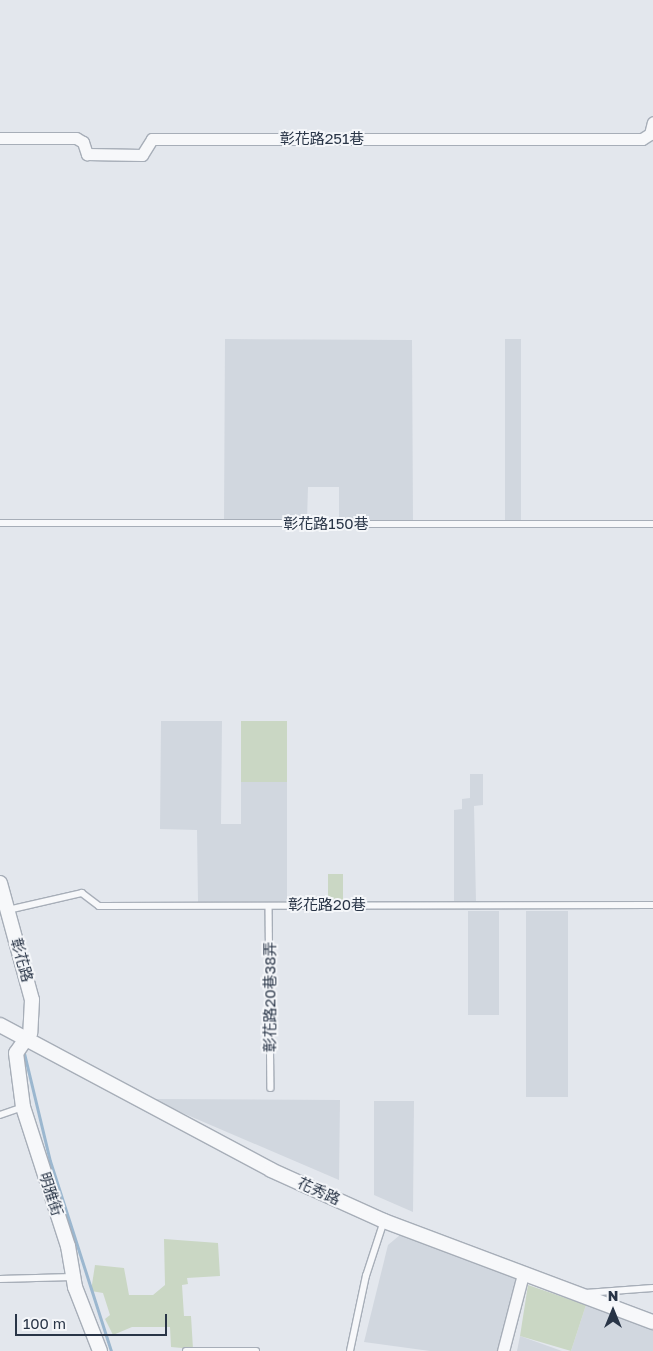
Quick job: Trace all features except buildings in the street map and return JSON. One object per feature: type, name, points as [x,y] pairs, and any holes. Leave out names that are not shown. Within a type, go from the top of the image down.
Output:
[{"type":"street","name":"彰花路251巷","points":[[0,138],[76,138],[84,142],[87,154],[142,156],[152,139],[642,139],[650,134],[653,122]]},
{"type":"street","name":"彰花路","points":[[0,883],[32,993],[30,1033],[25,1037]]},
{"type":"street","name":"花秀路","points":[[0,1025],[271,1170],[384,1221],[653,1322]]},
{"type":"street","name":"明雅街","points":[[25,1037],[16,1053],[23,1107],[68,1246],[72,1278],[100,1351]]},
{"type":"street","points":[[503,1351],[523,1274]]},
{"type":"lane","name":"彰花路150巷","points":[[0,523],[653,524]]},
{"type":"lane","name":"彰花路20巷","points":[[8,910],[82,893],[99,906],[653,905]]},
{"type":"lane","name":"彰花路20巷38弄","points":[[269,906],[271,1088]]},
{"type":"lane","points":[[0,1115],[23,1107]]},
{"type":"lane","points":[[350,1351],[384,1221]]},
{"type":"lane","points":[[0,1278],[72,1278]]},
{"type":"lane","points":[[578,1294],[606,1288],[653,1288]]},
{"type":"lane","points":[[186,1351],[256,1351]]},
{"type":"shaded area","points":[[225,339],[412,340],[413,521],[339,521],[339,487],[308,487],[307,521],[224,521]]},
{"type":"shaded area","points":[[505,339],[521,339],[521,521],[505,521]]},
{"type":"shaded area","points":[[161,721],[222,721],[221,824],[241,824],[241,782],[287,782],[287,901],[198,902],[197,830],[160,829]]},
{"type":"shaded area","points":[[470,774],[483,774],[483,805],[474,806],[476,902],[454,902],[454,810],[462,809],[462,799],[470,798]]},
{"type":"shaded area","points":[[468,911],[499,911],[499,1015],[468,1015]]},
{"type":"shaded area","points":[[526,911],[568,911],[568,1097],[526,1097]]},
{"type":"shaded area","points":[[156,1099],[340,1100],[339,1180],[157,1102]]},
{"type":"shaded area","points":[[374,1101],[414,1101],[413,1212],[374,1195]]},
{"type":"shaded area","points":[[400,1235],[516,1276],[504,1351],[430,1351],[364,1342],[388,1245]]},
{"type":"shaded area","points":[[586,1305],[653,1330],[653,1351],[571,1351]]},
{"type":"shaded area","points":[[520,1336],[562,1351],[517,1351]]},
{"type":"green space","points":[[241,721],[287,721],[287,782],[241,782]]},
{"type":"green space","points":[[328,874],[343,874],[343,902],[328,902]]},
{"type":"green space","points":[[164,1239],[218,1243],[220,1276],[187,1278],[188,1284],[182,1285],[184,1316],[191,1316],[193,1349],[171,1347],[170,1327],[132,1327],[113,1335],[105,1319],[110,1315],[103,1293],[91,1291],[95,1265],[124,1268],[129,1295],[153,1295],[165,1285]]},
{"type":"green space","points":[[528,1285],[586,1305],[571,1351],[520,1336]]},
{"type":"waterway","points":[[24,1053],[50,1161],[111,1351]]}]
